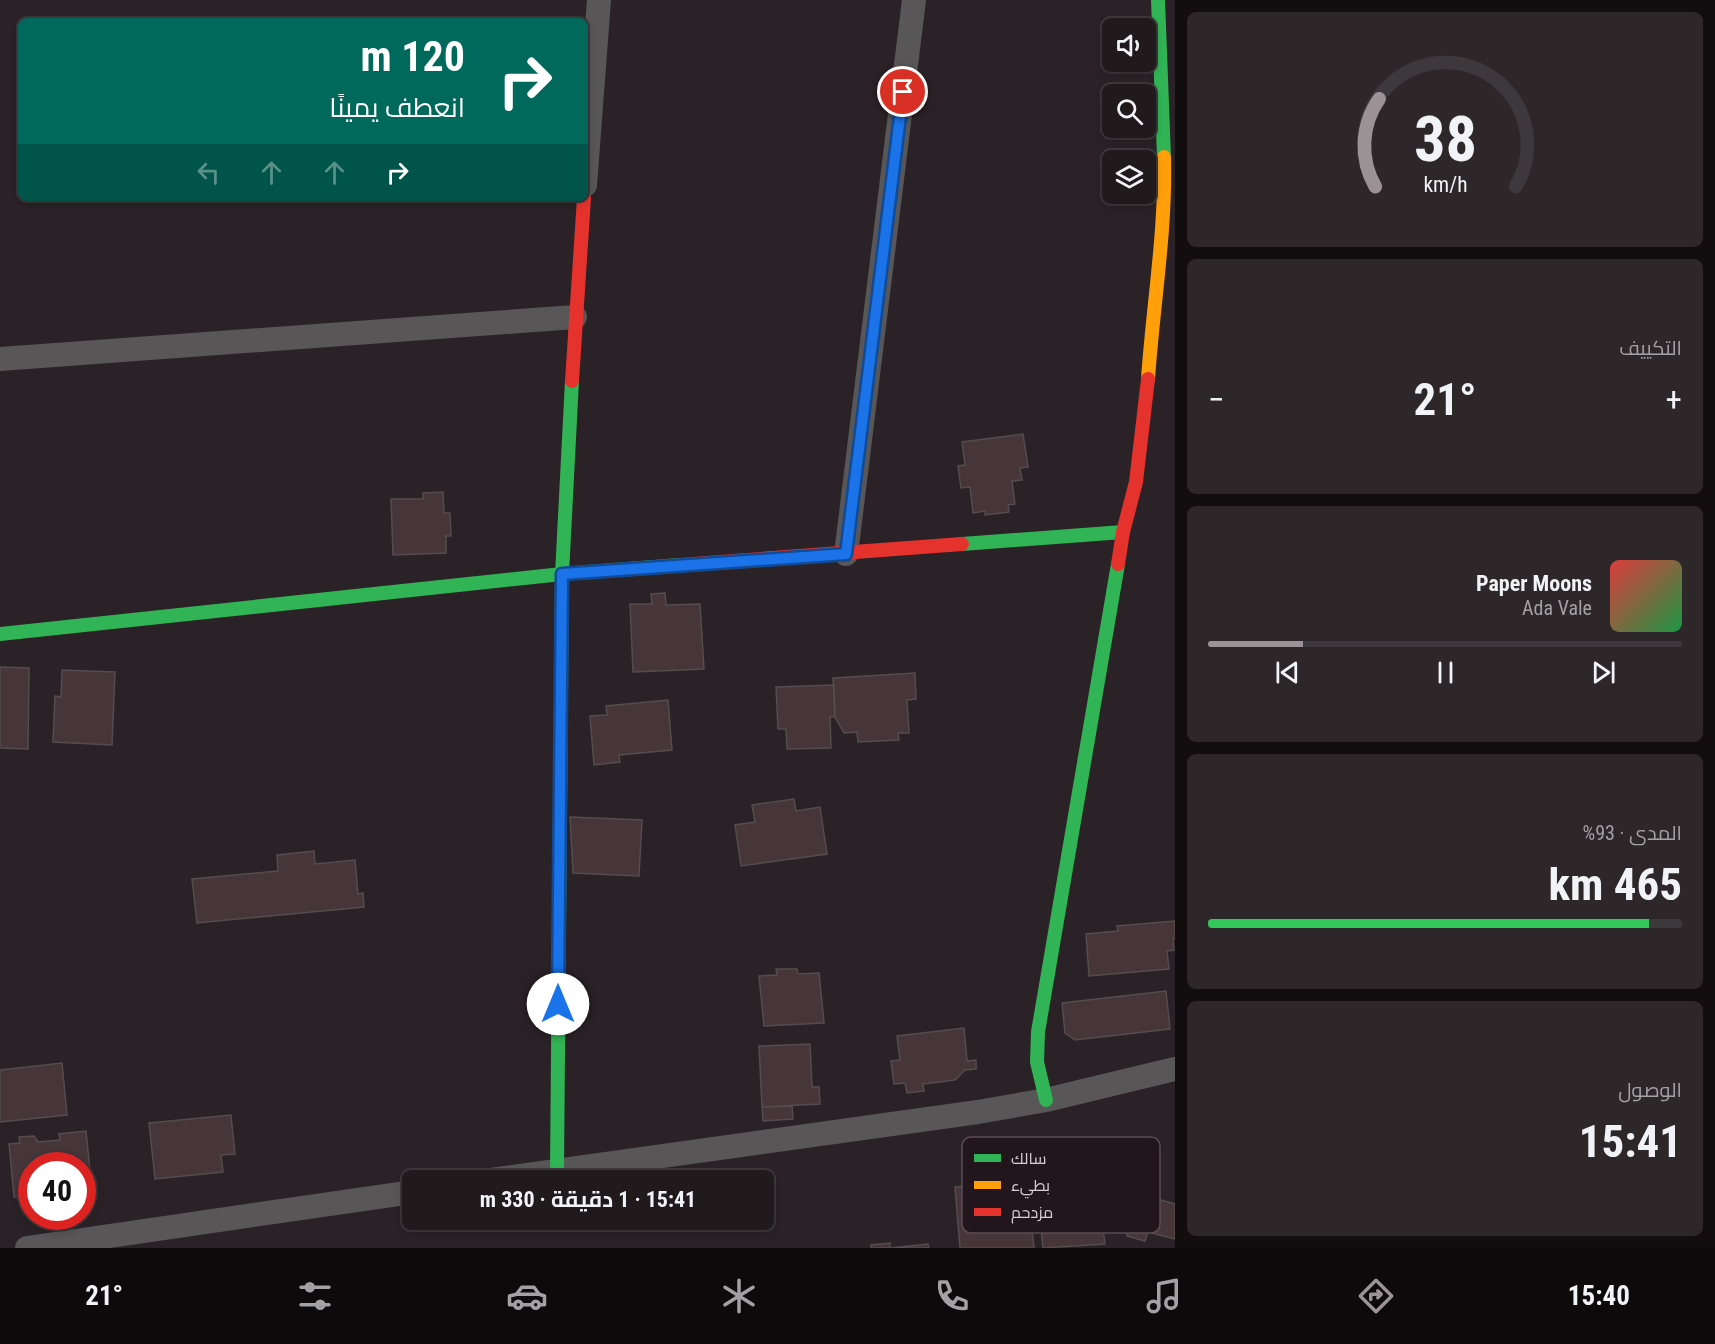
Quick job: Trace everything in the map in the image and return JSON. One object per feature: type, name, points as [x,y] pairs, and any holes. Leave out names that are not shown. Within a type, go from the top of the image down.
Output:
[{"type":"street","points":[[588,145],[599,0]]},
{"type":"street","points":[[846,554],[914,0]]},
{"type":"street","points":[[1046,1100],[1037,1062],[1038,1032],[1124,532],[1137,472],[1161,250],[1164,166],[1158,0]]},
{"type":"street","points":[[557,1170],[562,574],[575,317],[584,201]]},
{"type":"street","points":[[0,359],[575,317]]},
{"type":"street","points":[[0,634],[562,574],[1124,532]]},
{"type":"street","points":[[564,1170],[978,1112],[1046,1100],[1175,1069]]},
{"type":"street","points":[[27,1248],[402,1193]]},
{"type":"building","points":[[1023,434],[1028,467],[1020,468],[1022,480],[1012,481],[1015,504],[1008,505],[1009,512],[985,515],[985,511],[973,513],[970,487],[961,488],[958,466],[965,465],[962,442]]},
{"type":"building","points":[[443,492],[444,513],[450,513],[451,536],[446,536],[446,553],[393,555],[391,499],[423,499],[423,493]]},
{"type":"building","points":[[665,593],[666,605],[700,604],[704,669],[633,672],[630,604],[652,604],[651,594]]},
{"type":"building","points":[[0,667],[29,668],[28,749],[0,748]]},
{"type":"building","points":[[62,670],[115,672],[112,745],[53,742],[55,696],[61,697]]},
{"type":"building","points":[[915,673],[916,699],[907,700],[909,733],[898,733],[899,740],[858,742],[857,732],[844,733],[835,717],[833,678]]},
{"type":"building","points":[[834,685],[835,717],[830,717],[831,748],[787,749],[786,729],[778,729],[776,687]]},
{"type":"building","points":[[668,700],[672,750],[619,755],[620,762],[594,765],[590,716],[607,715],[606,706]]},
{"type":"building","points":[[794,799],[796,811],[820,807],[827,854],[741,866],[735,825],[755,822],[752,805]]},
{"type":"building","points":[[570,817],[642,820],[639,876],[573,873]]},
{"type":"building","points":[[314,851],[315,864],[355,860],[358,894],[363,893],[364,907],[197,923],[192,879],[278,871],[277,855]]},
{"type":"building","points":[[1175,921],[1174,950],[1167,951],[1169,969],[1089,976],[1086,934],[1118,931],[1117,926]]},
{"type":"building","points":[[776,969],[797,969],[798,974],[819,973],[824,1023],[764,1026],[759,976],[777,975]]},
{"type":"building","points":[[1166,991],[1170,1029],[1075,1040],[1065,1033],[1062,1003]]},
{"type":"building","points":[[964,1028],[967,1061],[976,1060],[976,1069],[965,1070],[955,1080],[923,1084],[924,1091],[907,1093],[905,1083],[894,1084],[891,1061],[900,1060],[897,1036]]},
{"type":"building","points":[[810,1044],[812,1087],[819,1087],[820,1104],[762,1107],[759,1046]]},
{"type":"building","points":[[62,1063],[67,1115],[0,1122],[0,1070]]},
{"type":"building","points":[[792,1106],[793,1119],[763,1121],[762,1107]]},
{"type":"building","points":[[231,1115],[235,1154],[221,1155],[223,1172],[155,1179],[149,1123]]},
{"type":"building","points":[[86,1131],[88,1152],[18,1152],[18,1197],[14,1197],[9,1144],[20,1143],[19,1137],[34,1136],[38,1142],[60,1140],[59,1134]]},
{"type":"building","points":[[962,1186],[962,1233],[1032,1233],[1034,1248],[960,1248],[955,1187]]},
{"type":"building","points":[[1160,1200],[1175,1204],[1175,1239],[1152,1233],[1160,1233]]},
{"type":"building","points":[[1041,1233],[1104,1233],[1105,1244],[1043,1248]]},
{"type":"building","points":[[1128,1233],[1148,1233],[1145,1241],[1127,1236]]},
{"type":"building","points":[[890,1243],[890,1248],[871,1248],[871,1245]]},
{"type":"building","points":[[928,1244],[929,1248],[890,1248]]},
{"type":"traffic: fast","points":[[1158,0],[1164,157]]},
{"type":"traffic: fast","points":[[557,1170],[562,574],[572,381]]},
{"type":"traffic: fast","points":[[962,544],[1123,532]]},
{"type":"traffic: fast","points":[[1046,1100],[1037,1062],[1038,1032],[1118,564]]},
{"type":"traffic: fast","points":[[0,634],[562,574],[680,565]]},
{"type":"traffic: slow","points":[[1148,379],[1161,240],[1164,157]]},
{"type":"traffic: jam","points":[[572,381],[584,201]]},
{"type":"traffic: jam","points":[[1118,564],[1123,532],[1136,482],[1148,379]]},
{"type":"traffic: jam","points":[[680,565],[962,544]]},
{"type":"route","points":[[558,1004],[562,574],[846,554],[903,92]]}]
